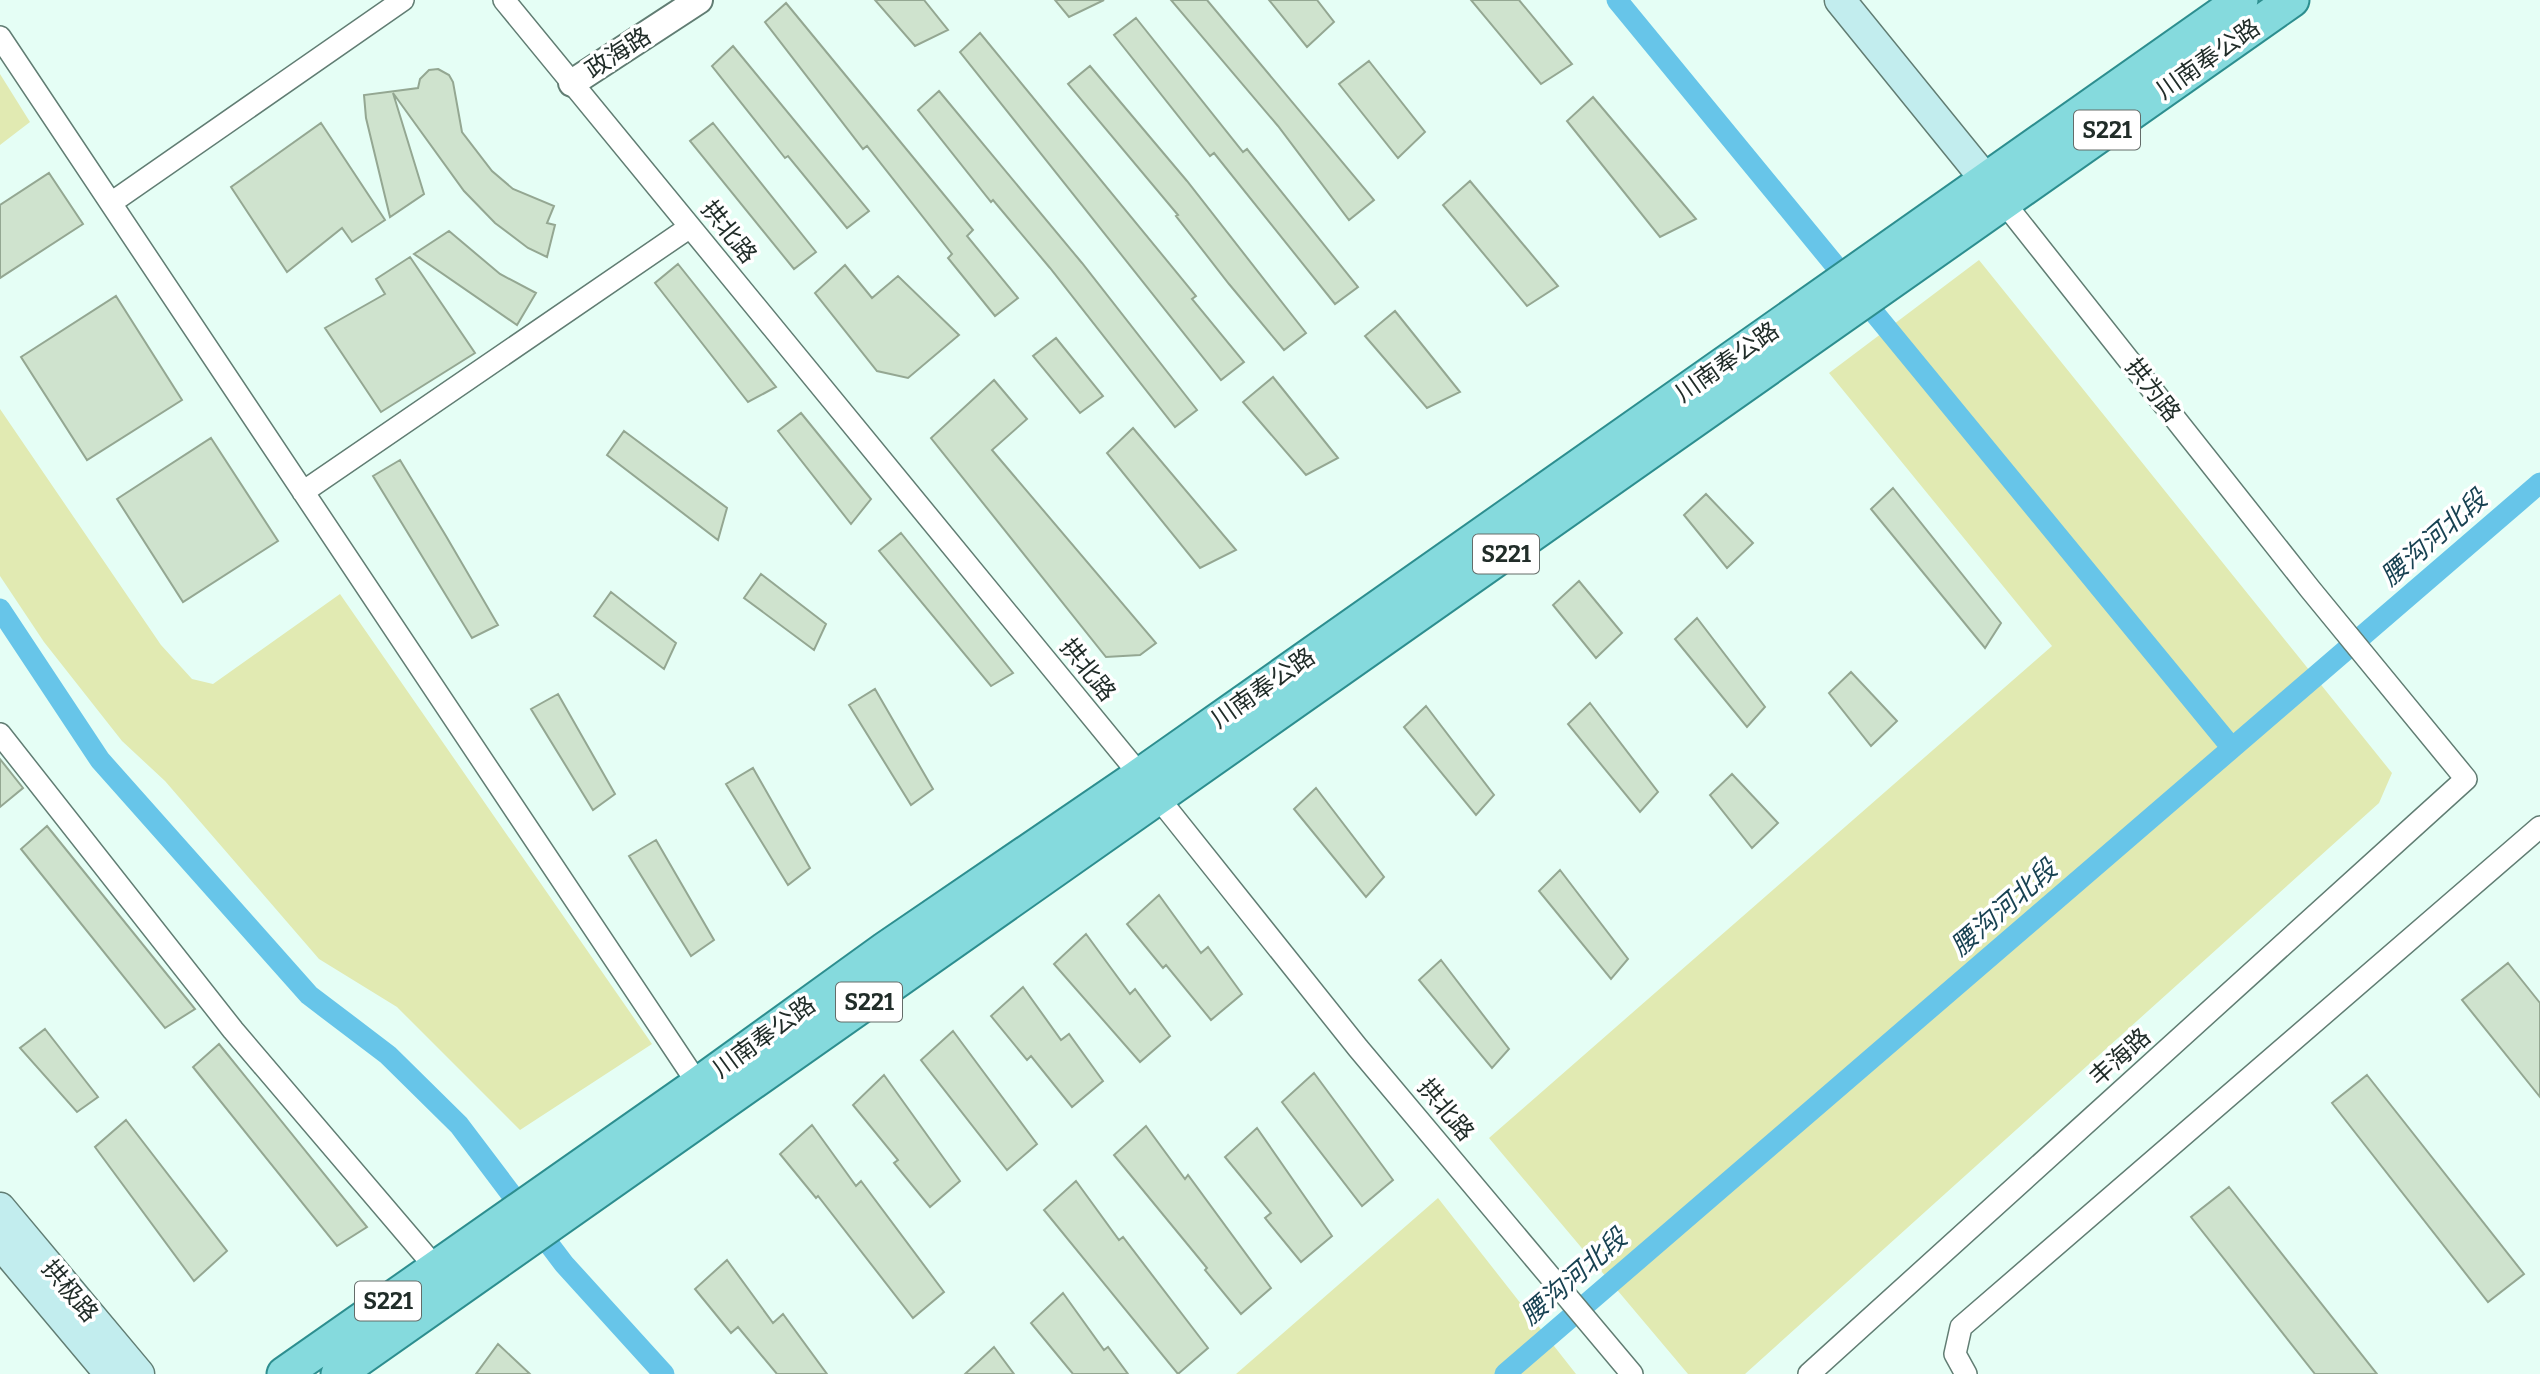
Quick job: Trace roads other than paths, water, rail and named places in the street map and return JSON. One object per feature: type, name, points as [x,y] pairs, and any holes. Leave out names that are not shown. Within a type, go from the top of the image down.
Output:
[{"type":"main road","name":"拱为路","points":[[1840,0],[1995,191]]},
{"type":"main road","name":"川南奉公路","points":[[1995,191],[2241,0]]},
{"type":"main road","name":"川南奉公路","points":[[338,1374],[500,1242],[1995,191],[2292,0]]},
{"type":"main road","name":"川南奉公路","points":[[570,1193],[698,1084],[885,948],[1150,786]]},
{"type":"main road","name":"拱极路","points":[[0,1208],[139,1374]]},
{"type":"main road","name":"川南奉公路","points":[[284,1374],[436,1268],[500,1242]]},
{"type":"main road","name":"拱极路","points":[[0,1243],[110,1374]]},
{"type":"street","points":[[111,203],[403,0]]},
{"type":"street","name":"拱北路","points":[[504,0],[1150,786],[1358,1048],[1632,1374]]},
{"type":"street","name":"政海路","points":[[572,83],[698,0]]},
{"type":"street","points":[[0,37],[698,1084]]},
{"type":"street","name":"拱为路","points":[[1995,191],[2310,589],[2466,779]]},
{"type":"street","points":[[303,492],[690,227]]},
{"type":"street","points":[[0,734],[224,1019],[436,1268]]},
{"type":"street","name":"丰海路","points":[[1809,1374],[2466,779]]},
{"type":"street","points":[[1966,1374],[1955,1354],[1961,1327],[2540,827]]},
{"type":"waterway","points":[[1617,0],[2232,748]]},
{"type":"waterway","name":"腰沟河北段","points":[[1505,1374],[2540,483]]},
{"type":"waterway","points":[[0,609],[100,760],[309,995],[388,1055],[459,1125],[564,1264],[664,1374]]}]
